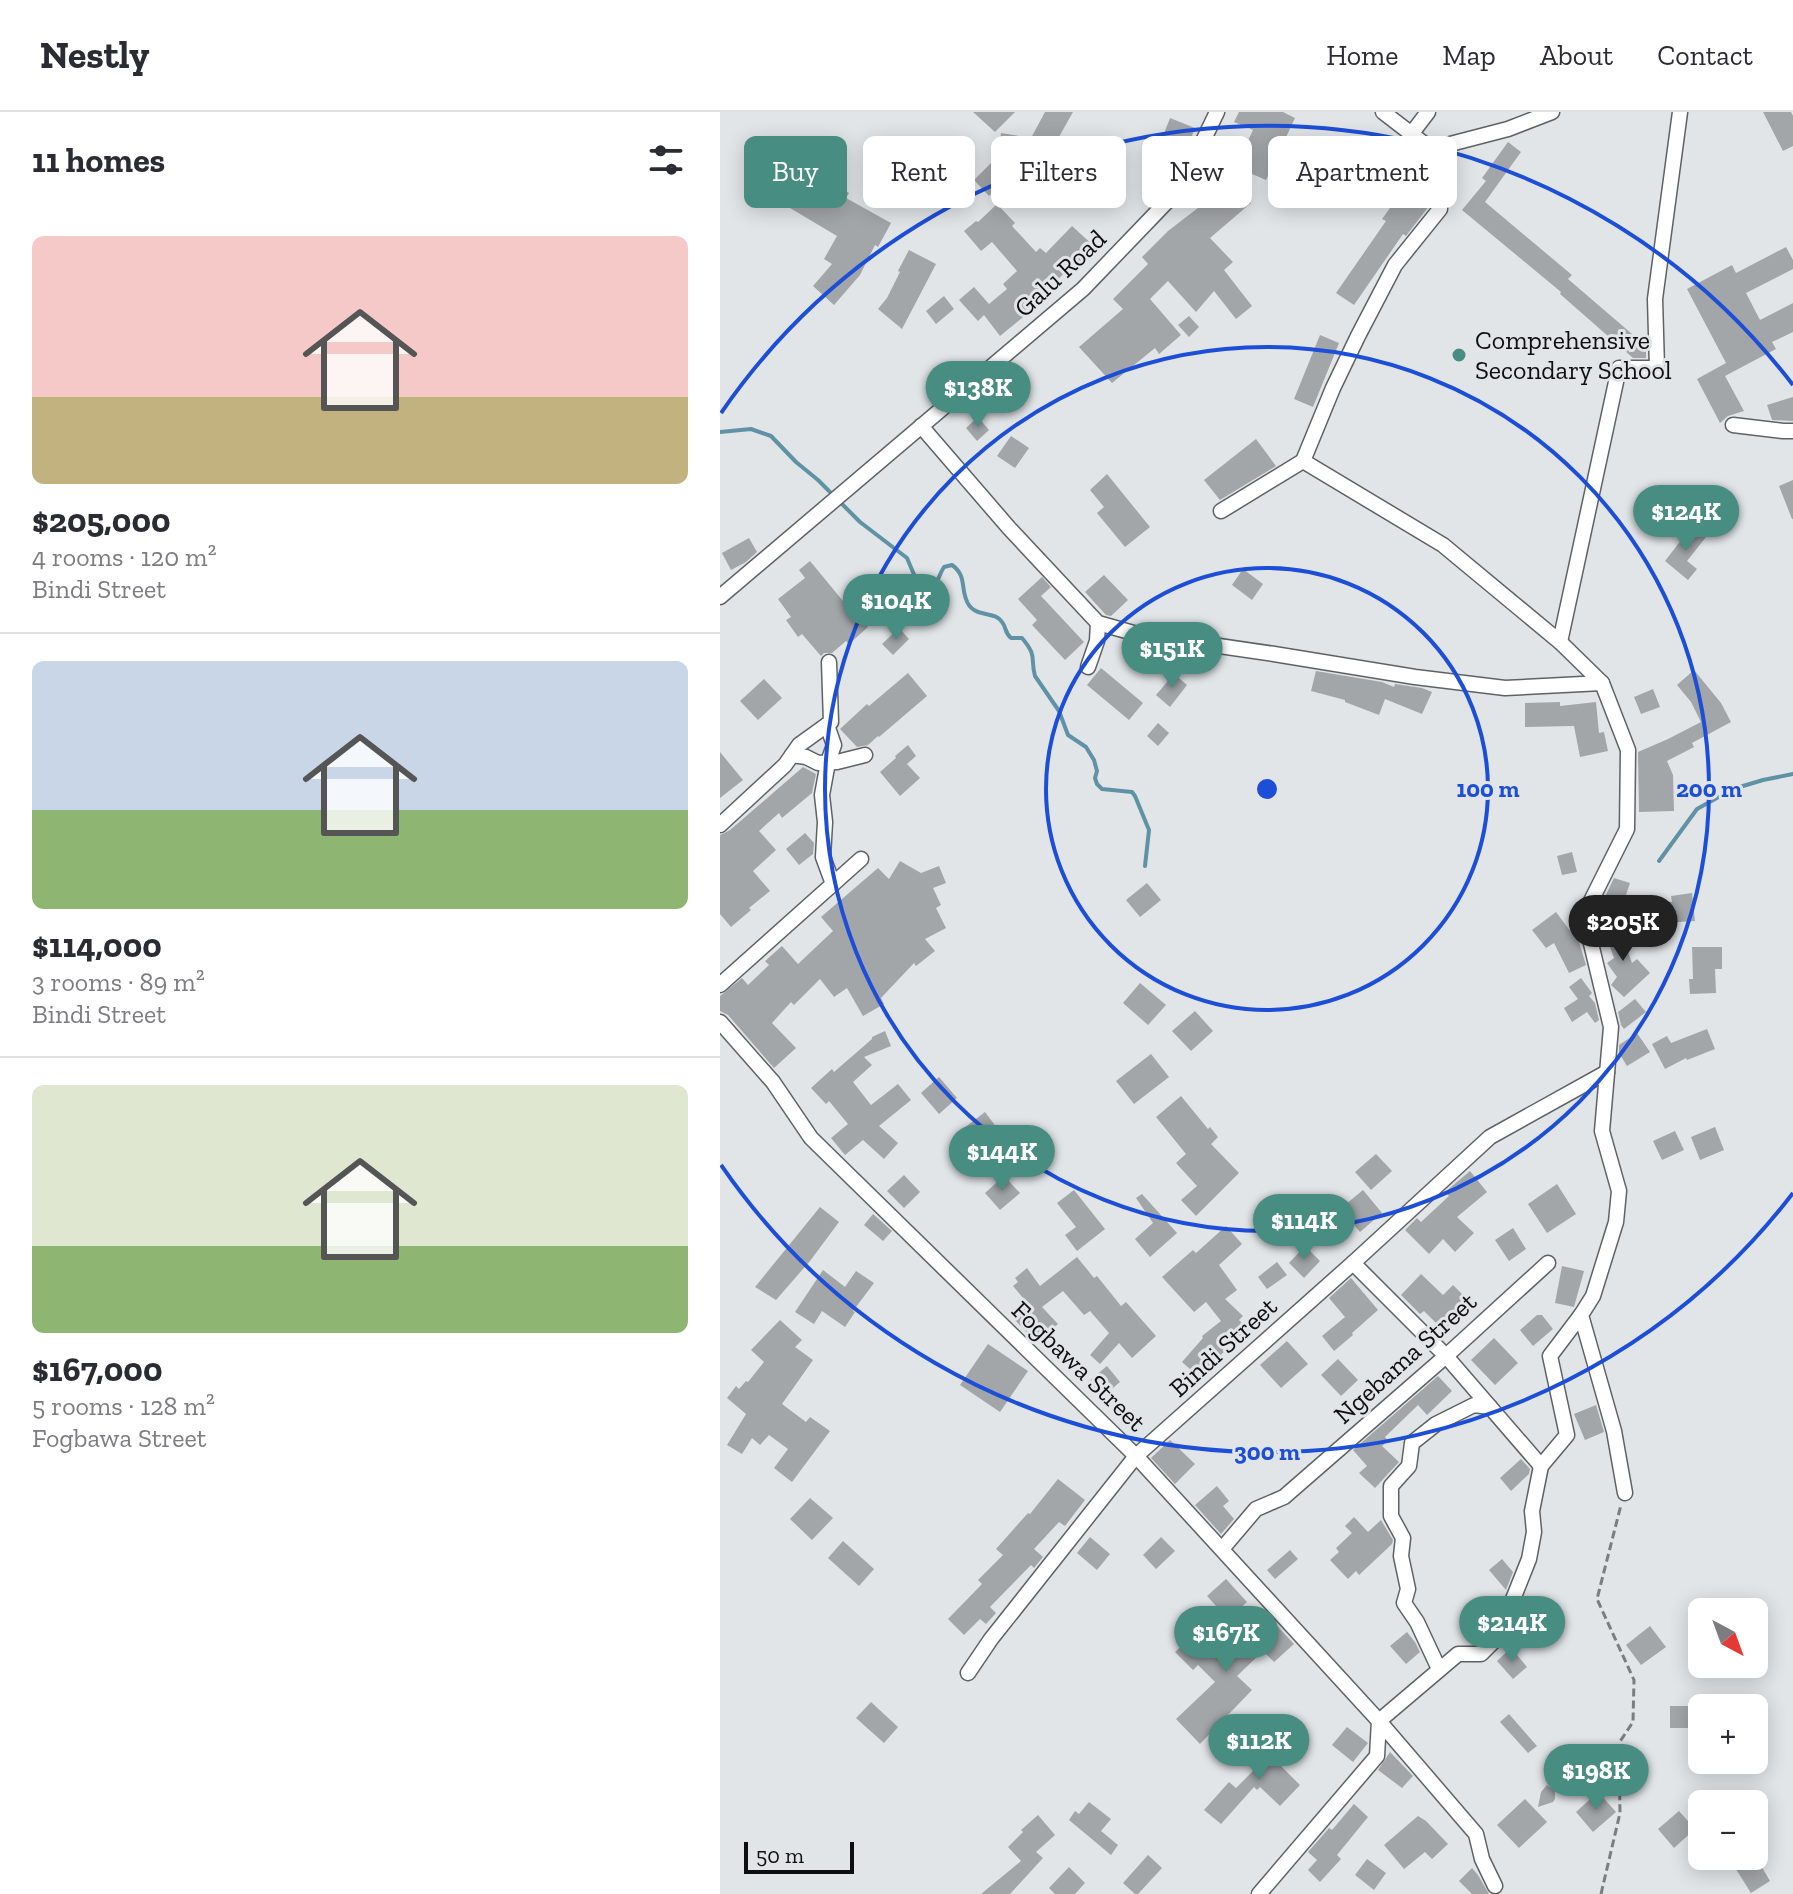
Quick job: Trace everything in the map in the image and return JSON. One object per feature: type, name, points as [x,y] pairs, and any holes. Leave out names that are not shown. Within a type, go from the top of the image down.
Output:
[{"type":"street","name":"Galu Road","points":[[720,597],[1083,289],[1181,187],[1217,112]]},
{"type":"street","points":[[1383,112],[1416,136]]},
{"type":"street","points":[[1412,133],[1428,112]]},
{"type":"street","points":[[1457,142],[1508,129],[1552,112]]},
{"type":"street","points":[[1560,642],[1619,368],[1657,368],[1655,299],[1680,112]]},
{"type":"street","points":[[1221,511],[1303,461],[1333,388],[1395,265],[1440,208]]},
{"type":"street","points":[[1733,425],[1793,431]]},
{"type":"street","points":[[921,426],[1009,528],[1098,623],[1137,634],[1505,688],[1602,683]]},
{"type":"street","points":[[1259,1894],[1377,1756],[1379,1721],[1458,1654],[1481,1654],[1498,1637],[1529,1559],[1534,1532],[1532,1511],[1541,1466],[1567,1435],[1550,1356],[1593,1296],[1616,1222],[1619,1191],[1602,1131],[1611,1027],[1588,931],[1590,903],[1627,829],[1628,750],[1602,683],[1560,642],[1443,545],[1303,461]]},
{"type":"street","points":[[1088,667],[1097,641],[1098,623]]},
{"type":"street","points":[[720,825],[785,765],[799,745],[831,722],[829,662]]},
{"type":"street","points":[[827,725],[834,745],[822,795],[825,822],[823,857],[833,884]]},
{"type":"street","points":[[792,755],[818,763],[865,755]]},
{"type":"street","points":[[720,985],[861,859]]},
{"type":"street","name":"Fogbawa Street","points":[[720,1022],[773,1082],[811,1138],[1136,1456],[1379,1721],[1476,1834],[1482,1859],[1495,1886]]},
{"type":"street","name":"Bindi Street","points":[[968,1673],[991,1639],[1136,1456],[1490,1137],[1607,1072]]},
{"type":"street","points":[[1353,1263],[1446,1356],[1541,1466]]},
{"type":"street","name":"Ngebama Street","points":[[1222,1549],[1256,1509],[1284,1497],[1548,1263]]},
{"type":"street","points":[[1581,1315],[1614,1431],[1625,1493]]},
{"type":"street","points":[[1439,1669],[1417,1622],[1404,1603],[1408,1589],[1401,1556],[1403,1538],[1391,1516],[1391,1486],[1409,1466],[1412,1443],[1436,1424],[1474,1405],[1490,1407]]},
{"type":"path","points":[[1601,1894],[1620,1813],[1619,1743],[1633,1722],[1634,1680],[1597,1599],[1625,1493]]},
{"type":"building","points":[[973,112],[1015,112],[995,132]]},
{"type":"building","points":[[1045,112],[1073,112],[1060,136],[1032,136]]},
{"type":"building","points":[[1239,112],[1283,112],[1295,118],[1287,136],[1268,136],[1266,180],[1252,174],[1250,136],[1253,130],[1234,122]]},
{"type":"building","points":[[1763,112],[1791,112],[1793,146],[1783,151]]},
{"type":"building","points":[[1170,118],[1195,128],[1192,136],[1163,136]]},
{"type":"building","points":[[1508,142],[1521,152],[1485,202],[1572,275],[1568,279],[1646,346],[1646,358],[1633,358],[1561,292],[1462,210],[1486,181],[1482,178]]},
{"type":"building","points":[[991,163],[991,194],[989,196],[975,179]]},
{"type":"building","points":[[847,199],[891,223],[878,247],[875,245],[860,275],[834,305],[813,286],[832,264],[824,259],[837,236],[790,208],[847,208]]},
{"type":"building","points":[[993,208],[1001,208],[1015,223],[1012,226],[1036,252],[1040,248],[1046,253],[1072,226],[1095,247],[1075,268],[1072,265],[1045,296],[1000,336],[984,315],[978,321],[959,300],[974,287],[989,304],[1007,289],[1003,284],[1017,271],[992,242],[981,251],[964,231]]},
{"type":"building","points":[[1198,208],[1245,208],[1210,238],[1233,262],[1224,270],[1252,306],[1236,319],[1214,291],[1196,312],[1168,281],[1150,299],[1181,335],[1159,354],[1155,348],[1112,383],[1079,347],[1123,309],[1113,299],[1148,264],[1142,257],[1168,231]]},
{"type":"building","points":[[1390,208],[1427,208],[1406,236],[1403,234],[1354,305],[1336,293],[1386,221],[1382,219]]},
{"type":"building","points":[[1786,247],[1793,260],[1793,269],[1746,293],[1760,320],[1793,303],[1793,332],[1772,342],[1776,349],[1725,376],[1744,411],[1728,416],[1720,423],[1697,379],[1726,363],[1687,289],[1732,265],[1736,273]]},
{"type":"building","points":[[909,250],[936,264],[902,329],[878,309],[887,298]]},
{"type":"building","points":[[944,296],[954,309],[936,324],[926,311]]},
{"type":"building","points":[[1189,316],[1199,327],[1189,337],[1178,325]]},
{"type":"building","points":[[1320,335],[1339,343],[1313,407],[1294,399]]},
{"type":"building","points":[[1022,382],[1030,392],[1012,409],[1002,397]]},
{"type":"building","points":[[1793,397],[1793,421],[1772,420],[1767,405]]},
{"type":"building","points":[[978,417],[989,430],[977,441],[966,428]]},
{"type":"building","points":[[1011,436],[1029,448],[1015,468],[997,456]]},
{"type":"building","points":[[1256,439],[1276,466],[1220,500],[1204,480]]},
{"type":"building","points":[[1107,474],[1150,527],[1125,547],[1097,513],[1104,507],[1090,490]]},
{"type":"building","points":[[1793,480],[1793,519],[1792,519],[1779,486]]},
{"type":"building","points":[[1692,526],[1706,537],[1687,561],[1697,569],[1688,580],[1665,561]]},
{"type":"building","points":[[749,538],[757,552],[731,570],[722,553]]},
{"type":"building","points":[[810,561],[868,627],[849,644],[846,641],[832,653],[821,656],[802,634],[798,637],[786,620],[791,617],[778,599],[805,578],[799,570]]},
{"type":"building","points":[[1243,569],[1263,584],[1252,600],[1232,585]]},
{"type":"building","points":[[1104,575],[1128,600],[1111,616],[1106,615],[1085,592]]},
{"type":"building","points":[[1042,577],[1051,587],[1041,596],[1084,642],[1065,660],[1032,625],[1037,620],[1018,599]]},
{"type":"building","points":[[899,628],[909,639],[893,655],[882,644]]},
{"type":"building","points":[[1101,668],[1143,703],[1129,720],[1087,685]]},
{"type":"building","points":[[1694,670],[1721,703],[1731,722],[1667,761],[1673,775],[1674,811],[1639,812],[1638,752],[1701,722],[1691,702],[1677,685]]},
{"type":"building","points":[[1316,671],[1432,692],[1422,714],[1385,699],[1379,715],[1345,700],[1311,691]]},
{"type":"building","points":[[908,673],[927,696],[879,737],[868,745],[857,747],[840,729]]},
{"type":"building","points":[[1174,674],[1187,685],[1170,707],[1156,695]]},
{"type":"building","points":[[764,679],[782,698],[758,720],[740,701]]},
{"type":"building","points":[[1653,689],[1660,707],[1641,714],[1634,697]]},
{"type":"building","points":[[1560,702],[1560,706],[1596,702],[1599,733],[1604,732],[1608,751],[1580,757],[1574,726],[1525,727],[1525,703]]},
{"type":"building","points":[[1158,723],[1169,733],[1158,746],[1147,736]]},
{"type":"building","points":[[908,745],[916,756],[907,764],[920,778],[900,796],[880,772]]},
{"type":"building","points":[[720,752],[743,780],[720,798]]},
{"type":"building","points":[[803,767],[816,774],[812,793],[782,818],[779,813],[759,831],[776,850],[753,871],[770,891],[731,927],[720,914],[720,835],[730,830]]},
{"type":"building","points":[[805,833],[814,843],[813,854],[799,865],[786,849]]},
{"type":"building","points":[[1572,852],[1577,872],[1562,875],[1557,856]]},
{"type":"building","points":[[900,861],[921,873],[939,866],[946,883],[933,888],[941,905],[936,908],[946,928],[925,939],[935,951],[916,966],[914,963],[881,998],[884,1004],[863,1016],[847,988],[834,997],[820,979],[794,1005],[791,1002],[772,1023],[796,1048],[774,1068],[728,1015],[720,1011],[720,996],[742,978],[748,985],[769,965],[765,961],[782,946],[798,964],[833,931],[821,917],[878,868],[889,879]]},
{"type":"building","points":[[1614,878],[1630,883],[1620,913],[1600,907]]},
{"type":"building","points":[[1147,883],[1161,900],[1140,917],[1126,900]]},
{"type":"building","points":[[1692,893],[1695,921],[1646,924],[1646,903],[1672,902],[1671,896]]},
{"type":"building","points":[[1556,912],[1578,939],[1586,965],[1569,973],[1554,943],[1546,948],[1532,930]]},
{"type":"building","points":[[1617,922],[1632,963],[1637,959],[1650,973],[1624,997],[1611,985],[1617,977],[1607,963],[1614,958],[1603,927]]},
{"type":"building","points":[[1692,947],[1722,947],[1722,969],[1715,969],[1716,993],[1690,994]]},
{"type":"building","points":[[1581,978],[1592,993],[1589,996],[1595,1003],[1599,1020],[1595,1023],[1587,1012],[1572,1022],[1564,1008],[1578,999],[1569,987]]},
{"type":"building","points":[[1140,983],[1166,1005],[1148,1025],[1123,1003]]},
{"type":"building","points":[[1635,999],[1646,1012],[1624,1029],[1618,1012]]},
{"type":"building","points":[[1195,1011],[1213,1031],[1191,1051],[1172,1031]]},
{"type":"building","points":[[1707,1029],[1715,1049],[1686,1058],[1665,1069],[1652,1044],[1667,1036],[1671,1043]]},
{"type":"building","points":[[885,1031],[891,1046],[864,1057],[872,1065],[853,1082],[871,1105],[898,1084],[911,1100],[879,1126],[898,1143],[884,1159],[863,1140],[845,1155],[831,1138],[848,1124],[829,1101],[826,1104],[811,1088],[832,1069],[834,1072],[872,1037]]},
{"type":"building","points":[[1637,1033],[1650,1052],[1627,1066],[1619,1053],[1619,1045]]},
{"type":"building","points":[[1151,1054],[1169,1077],[1134,1104],[1116,1081]]},
{"type":"building","points":[[939,1077],[957,1098],[939,1114],[921,1093]]},
{"type":"building","points":[[1181,1096],[1218,1137],[1211,1144],[1239,1173],[1196,1216],[1181,1200],[1197,1186],[1176,1163],[1186,1154],[1156,1117]]},
{"type":"building","points":[[985,1112],[997,1128],[971,1148],[959,1132]]},
{"type":"building","points":[[1715,1127],[1724,1150],[1700,1160],[1691,1137]]},
{"type":"building","points":[[1675,1131],[1684,1150],[1662,1160],[1653,1141]]},
{"type":"building","points":[[1376,1154],[1392,1171],[1371,1190],[1355,1172]]},
{"type":"building","points":[[1470,1171],[1487,1192],[1457,1217],[1474,1233],[1455,1252],[1443,1239],[1429,1254],[1405,1230],[1417,1218],[1421,1222],[1449,1196],[1445,1192]]},
{"type":"building","points":[[904,1175],[920,1192],[904,1208],[887,1191]]},
{"type":"building","points":[[1004,1176],[1020,1193],[1000,1210],[985,1193]]},
{"type":"building","points":[[1557,1184],[1576,1214],[1547,1233],[1528,1204]]},
{"type":"building","points":[[1074,1190],[1105,1229],[1077,1251],[1065,1235],[1076,1227],[1057,1203]]},
{"type":"building","points":[[1363,1190],[1382,1213],[1360,1232],[1340,1209]]},
{"type":"building","points":[[1142,1194],[1177,1233],[1150,1257],[1135,1239],[1153,1223],[1136,1198]]},
{"type":"building","points":[[820,1207],[839,1222],[810,1261],[776,1300],[755,1287]]},
{"type":"building","points":[[873,1214],[892,1231],[883,1241],[864,1225]]},
{"type":"building","points":[[1226,1226],[1242,1244],[1219,1265],[1237,1290],[1225,1299],[1243,1316],[1239,1320],[1250,1332],[1234,1349],[1230,1345],[1200,1378],[1182,1362],[1202,1336],[1221,1321],[1206,1302],[1194,1312],[1162,1277],[1193,1250],[1196,1253]]},
{"type":"building","points":[[1513,1228],[1526,1249],[1509,1261],[1495,1240]]},
{"type":"building","points":[[1305,1246],[1320,1261],[1304,1278],[1289,1263]]},
{"type":"building","points":[[1077,1257],[1121,1306],[1126,1302],[1156,1336],[1132,1358],[1119,1343],[1100,1364],[1090,1355],[1109,1333],[1090,1311],[1084,1315],[1063,1291],[1042,1307],[1058,1324],[1037,1343],[1013,1318],[1028,1304],[1013,1286],[1018,1282],[1015,1278],[1027,1268],[1040,1286]]},
{"type":"building","points":[[1277,1262],[1287,1275],[1267,1289],[1258,1277]]},
{"type":"building","points":[[1562,1266],[1584,1271],[1574,1307],[1555,1303]]},
{"type":"building","points":[[823,1270],[845,1287],[856,1271],[874,1283],[845,1327],[822,1311],[814,1324],[795,1312]]},
{"type":"building","points":[[1421,1274],[1443,1295],[1453,1285],[1471,1303],[1444,1331],[1424,1311],[1420,1314],[1401,1295]]},
{"type":"building","points":[[1351,1278],[1378,1310],[1334,1351],[1322,1336],[1345,1317],[1329,1298]]},
{"type":"building","points":[[1537,1315],[1542,1315],[1553,1329],[1533,1346],[1520,1330]]},
{"type":"building","points":[[780,1320],[802,1340],[795,1347],[813,1360],[782,1404],[806,1422],[810,1417],[830,1431],[792,1482],[774,1468],[788,1449],[769,1435],[760,1445],[752,1438],[742,1454],[727,1445],[746,1414],[727,1398],[736,1386],[739,1389],[748,1382],[764,1362],[751,1350]]},
{"type":"building","points":[[1494,1338],[1518,1363],[1495,1385],[1471,1360]]},
{"type":"building","points":[[1287,1341],[1308,1364],[1281,1388],[1260,1365]]},
{"type":"building","points":[[988,1344],[1028,1371],[1000,1412],[960,1385]]},
{"type":"building","points":[[1338,1359],[1358,1380],[1341,1396],[1321,1375]]},
{"type":"building","points":[[1107,1366],[1120,1382],[1101,1398],[1088,1382]]},
{"type":"building","points":[[1438,1376],[1452,1391],[1427,1415],[1418,1405],[1385,1437],[1388,1441],[1382,1446],[1399,1462],[1375,1488],[1359,1473],[1367,1466],[1353,1450]]},
{"type":"building","points":[[1596,1405],[1604,1432],[1585,1440],[1574,1414]]},
{"type":"building","points":[[1170,1440],[1195,1464],[1175,1484],[1151,1458]]},
{"type":"building","points":[[1521,1459],[1530,1469],[1529,1474],[1511,1491],[1500,1478]]},
{"type":"building","points":[[1058,1479],[1085,1500],[1065,1526],[1059,1522],[1034,1549],[1043,1557],[1034,1568],[1031,1565],[990,1607],[996,1613],[986,1624],[980,1619],[964,1635],[948,1619],[982,1584],[978,1580],[1003,1555],[996,1549]]},
{"type":"building","points":[[1217,1486],[1229,1501],[1223,1506],[1234,1519],[1221,1534],[1195,1505]]},
{"type":"building","points":[[810,1498],[833,1518],[812,1540],[790,1519]]},
{"type":"building","points":[[1354,1517],[1368,1532],[1381,1520],[1393,1540],[1359,1575],[1356,1571],[1348,1579],[1330,1560],[1339,1552],[1336,1548],[1352,1533],[1345,1526]]},
{"type":"building","points":[[1090,1537],[1110,1554],[1097,1570],[1077,1553]]},
{"type":"building","points":[[1161,1537],[1175,1551],[1156,1569],[1143,1555]]},
{"type":"building","points":[[843,1541],[874,1569],[859,1586],[828,1558]]},
{"type":"building","points":[[1290,1550],[1298,1559],[1275,1579],[1267,1570]]},
{"type":"building","points":[[1502,1559],[1513,1572],[1506,1590],[1489,1570]]},
{"type":"building","points":[[1226,1579],[1247,1602],[1228,1619],[1207,1596]]},
{"type":"building","points":[[1269,1617],[1294,1644],[1274,1662],[1263,1651],[1237,1676],[1252,1690],[1200,1744],[1176,1719],[1215,1682],[1198,1665],[1193,1670],[1175,1652],[1196,1632],[1216,1654],[1241,1631],[1247,1637]]},
{"type":"building","points":[[1650,1626],[1666,1647],[1641,1665],[1626,1645]]},
{"type":"building","points":[[1407,1632],[1420,1652],[1406,1664],[1390,1646]]},
{"type":"building","points":[[1511,1648],[1527,1667],[1513,1679],[1497,1661]]},
{"type":"building","points":[[871,1702],[898,1727],[884,1743],[856,1718]]},
{"type":"building","points":[[1670,1706],[1688,1706],[1688,1728],[1670,1728]]},
{"type":"building","points":[[1509,1714],[1537,1746],[1528,1753],[1500,1722]]},
{"type":"building","points":[[1347,1727],[1368,1743],[1353,1762],[1332,1745]]},
{"type":"building","points":[[1281,1733],[1296,1747],[1280,1765],[1300,1785],[1280,1806],[1260,1787],[1257,1790],[1254,1787],[1221,1824],[1204,1810],[1229,1782],[1236,1788],[1268,1756],[1263,1752]]},
{"type":"building","points":[[1390,1752],[1413,1776],[1402,1788],[1378,1770]]},
{"type":"building","points":[[1547,1785],[1555,1791],[1555,1799],[1538,1807],[1541,1792]]},
{"type":"building","points":[[1598,1792],[1616,1812],[1593,1832],[1576,1812]]},
{"type":"building","points":[[1525,1799],[1547,1822],[1519,1848],[1497,1825]]},
{"type":"building","points":[[1089,1802],[1111,1819],[1101,1831],[1118,1845],[1111,1855],[1069,1820],[1075,1811],[1079,1814]]},
{"type":"building","points":[[1354,1804],[1368,1817],[1337,1855],[1341,1859],[1320,1882],[1308,1870],[1317,1860],[1308,1852]]},
{"type":"building","points":[[1679,1811],[1688,1821],[1688,1835],[1674,1848],[1658,1829]]},
{"type":"building","points":[[1038,1815],[1055,1835],[1036,1852],[1043,1858],[1010,1894],[981,1894],[1021,1861],[1008,1847]]},
{"type":"building","points":[[1418,1816],[1448,1844],[1432,1859],[1425,1852],[1404,1869],[1384,1845]]},
{"type":"building","points":[[1148,1855],[1162,1868],[1135,1894],[1123,1883]]},
{"type":"building","points":[[1367,1859],[1386,1873],[1374,1890],[1355,1875]]},
{"type":"building","points":[[1069,1867],[1085,1883],[1075,1894],[1055,1894],[1049,1888]]},
{"type":"building","points":[[1472,1868],[1489,1894],[1472,1894],[1459,1881]]},
{"type":"building","points":[[1737,1870],[1763,1870],[1770,1881],[1751,1893]]},
{"type":"waterway","points":[[720,432],[751,429],[771,436],[860,522],[907,558],[923,591],[933,589],[944,567],[952,565],[956,569],[969,605],[978,612],[999,618],[1011,638],[1022,638],[1027,644],[1032,654],[1035,676],[1059,711],[1068,735],[1086,747],[1094,760],[1097,784],[1102,789],[1132,792],[1135,796],[1149,830],[1145,866]]},
{"type":"waterway","points":[[1659,861],[1697,809],[1733,789],[1793,774]]},
{"type":"place","name":"Comprehensive Secondary School","points":[[1459,355]]}]
